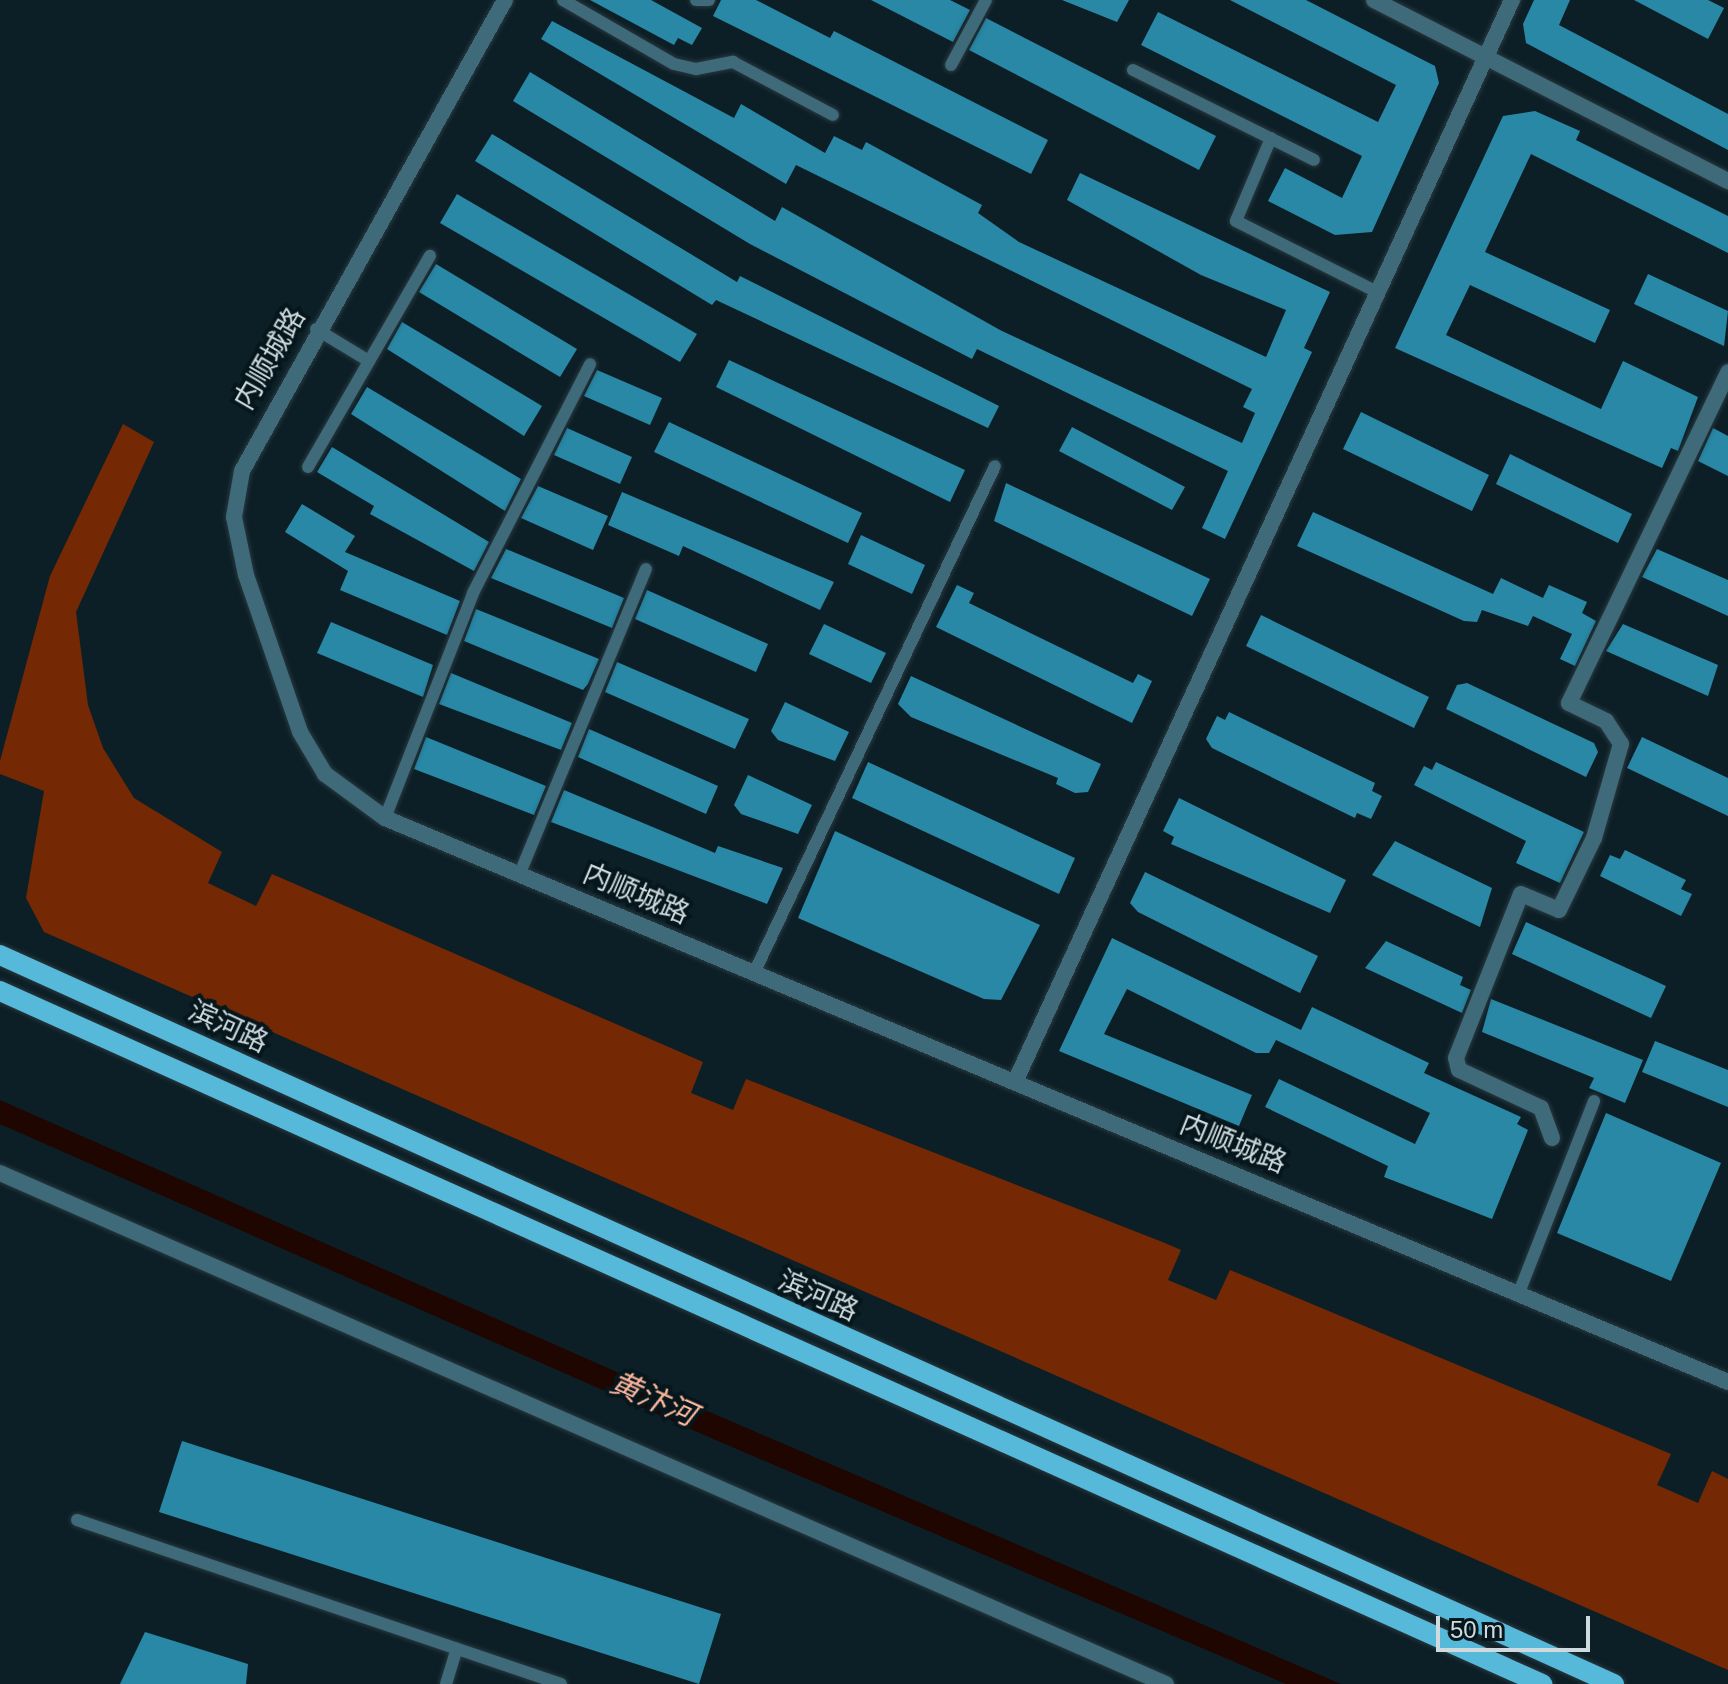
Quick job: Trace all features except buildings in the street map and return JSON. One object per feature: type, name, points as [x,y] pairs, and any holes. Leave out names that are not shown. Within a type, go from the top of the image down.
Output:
[{"type":"main road","name":"滨河路","points":[[0,955],[1614,1684]]},
{"type":"main road","points":[[0,991],[1542,1684]]},
{"type":"street","name":"内顺城路","points":[[505,0],[249,451],[234,517],[246,575],[307,746],[340,788],[385,818],[1520,1290],[1728,1382]]},
{"type":"street","points":[[1374,0],[1728,181]]},
{"type":"street","points":[[1015,1082],[1512,0]]},
{"type":"street","points":[[1552,1138],[1541,1108],[1459,1070],[1456,1058],[1521,894],[1559,910],[1594,838],[1621,744],[1606,721],[1569,703],[1728,372]]},
{"type":"street","points":[[0,1173],[1166,1684]]},
{"type":"lane","points":[[563,0],[674,64],[696,69],[733,62],[833,115]]},
{"type":"lane","points":[[696,0],[709,0]]},
{"type":"lane","points":[[951,65],[986,0]]},
{"type":"lane","points":[[1133,70],[1314,160]]},
{"type":"lane","points":[[1271,138],[1236,221],[1379,293]]},
{"type":"lane","points":[[308,467],[430,256]]},
{"type":"lane","points":[[316,329],[369,361]]},
{"type":"lane","points":[[385,818],[473,593],[590,364]]},
{"type":"lane","points":[[754,973],[995,466]]},
{"type":"lane","points":[[520,873],[646,569]]},
{"type":"lane","points":[[1520,1290],[1594,1101]]},
{"type":"lane","points":[[77,1520],[561,1684]]},
{"type":"lane","points":[[446,1684],[457,1649]]},
{"type":"shaded area","points":[[123,424],[154,442],[76,612],[88,705],[103,748],[134,798],[222,852],[208,883],[256,906],[272,874],[703,1062],[691,1093],[733,1110],[746,1079],[1165,1243],[1181,1250],[1168,1280],[1216,1300],[1230,1270],[1276,1289],[1671,1454],[1657,1485],[1698,1503],[1712,1471],[1728,1479],[1728,1670],[44,932],[26,898],[44,791],[0,774],[0,761],[50,576]]},
{"type":"water","name":"黄汴河","points":[[0,1100],[626,1376],[1341,1684],[1286,1684],[711,1438],[0,1124]]}]
